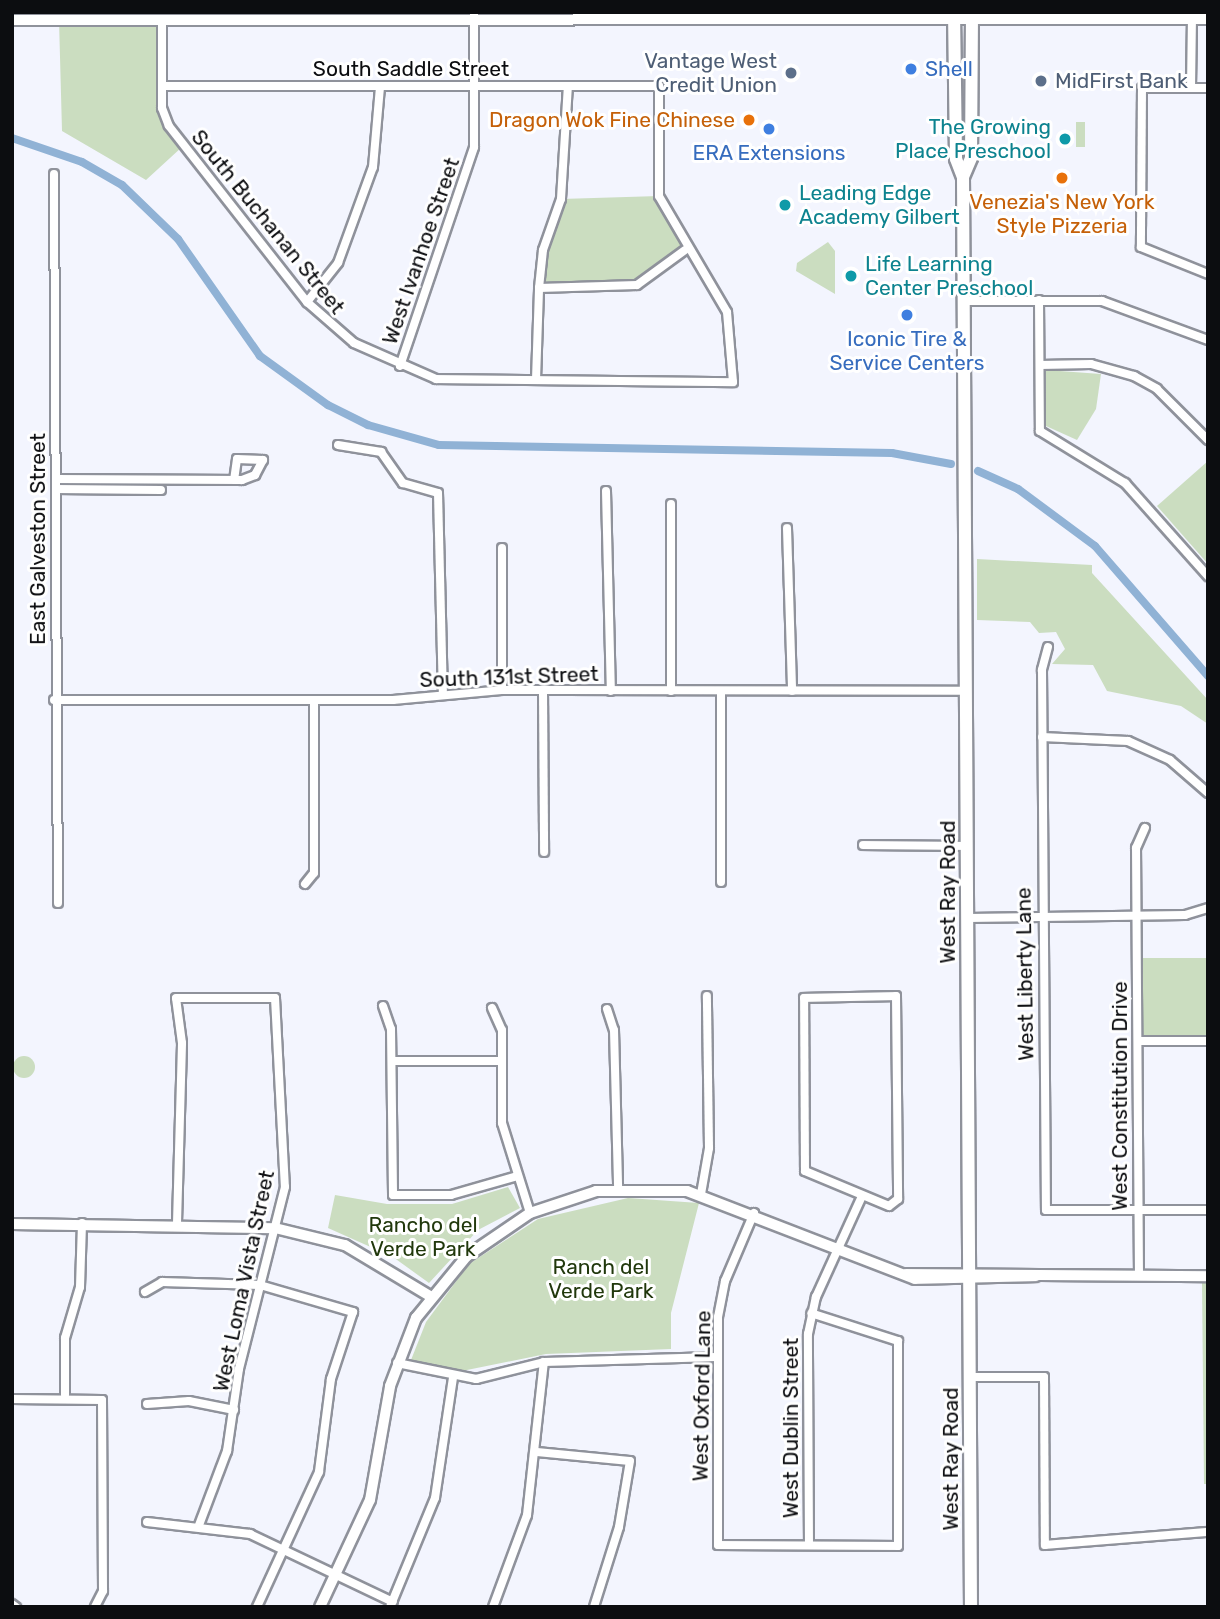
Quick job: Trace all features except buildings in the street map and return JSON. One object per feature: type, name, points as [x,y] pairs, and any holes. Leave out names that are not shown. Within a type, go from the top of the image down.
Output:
[{"type":"main road","points":[[12,20],[162,17],[954,16],[1192,16],[1208,19]]},
{"type":"main road","name":"West Ray Road","points":[[954,16],[956,159],[963,177],[971,1607]]},
{"type":"main road","name":"West Ray Road","points":[[963,177],[971,158],[972,16]]},
{"type":"street","points":[[1191,88],[1192,16]]},
{"type":"street","name":"South Buchanan Street","points":[[162,17],[162,107],[182,147],[307,302],[335,331],[400,366],[436,379],[733,382],[727,312],[685,250]]},
{"type":"street","name":"West Ivanhoe Street","points":[[400,366],[468,172],[474,17]]},
{"type":"street","name":"South Saddle Street","points":[[162,86],[659,86],[659,196],[685,250]]},
{"type":"street","points":[[536,380],[543,250],[561,199],[568,86]]},
{"type":"street","points":[[307,302],[338,262],[373,167],[380,87]]},
{"type":"street","points":[[1208,88],[1142,88],[1140,247],[1208,274]]},
{"type":"street","name":"East Galveston Street","points":[[54,174],[54,700],[58,903]]},
{"type":"street","points":[[539,288],[637,285],[685,250]]},
{"type":"street","points":[[1039,300],[1040,431],[1125,483],[1208,576]]},
{"type":"street","points":[[964,301],[1102,301],[1208,340]]},
{"type":"street","points":[[1040,365],[1091,364],[1133,376],[1157,390],[1208,440]]},
{"type":"street","points":[[338,445],[381,452],[403,483],[438,493],[443,693]]},
{"type":"street","points":[[56,479],[234,480]]},
{"type":"street","points":[[56,489],[161,490]]},
{"type":"street","points":[[606,491],[611,691]]},
{"type":"street","points":[[671,504],[671,691]]},
{"type":"street","points":[[787,528],[792,691]]},
{"type":"street","points":[[502,548],[502,691]]},
{"type":"street","name":"West Liberty Lane","points":[[1048,647],[1042,737],[1046,1210],[1138,1210]]},
{"type":"street","name":"South 131st Street","points":[[54,700],[314,702],[502,691],[966,691]]},
{"type":"street","points":[[543,691],[544,852]]},
{"type":"street","points":[[721,691],[721,882]]},
{"type":"street","points":[[305,884],[314,873],[314,702]]},
{"type":"street","points":[[1042,737],[1128,741],[1170,760],[1208,793]]},
{"type":"street","name":"West Constitution Drive","points":[[1139,1276],[1136,848],[1145,828]]},
{"type":"street","points":[[863,845],[968,846]]},
{"type":"street","points":[[968,918],[1137,916],[1208,908]]},
{"type":"street","points":[[701,1194],[709,1148],[707,996]]},
{"type":"street","points":[[895,996],[896,1206],[862,1196],[805,1171],[804,998],[895,996]]},
{"type":"street","name":"West Loma Vista Street","points":[[177,1223],[182,1043],[176,998],[275,998],[288,1151],[275,1228],[260,1285],[228,1451],[200,1525]]},
{"type":"street","points":[[383,1006],[393,1061],[393,1195],[451,1195],[514,1177]]},
{"type":"street","points":[[492,1008],[502,1030],[502,1123],[514,1177],[530,1213]]},
{"type":"street","points":[[607,1009],[614,1030],[618,1188]]},
{"type":"street","points":[[1138,1041],[1208,1041]]},
{"type":"street","points":[[393,1061],[501,1061]]},
{"type":"street","points":[[320,1607],[370,1500],[397,1363],[430,1296],[479,1246],[530,1213],[618,1188],[701,1194],[754,1213],[837,1251],[906,1274],[969,1277],[1208,1276]]},
{"type":"street","name":"West Dublin Street","points":[[809,1545],[811,1314],[862,1196]]},
{"type":"street","points":[[1138,1210],[1208,1210]]},
{"type":"street","name":"West Oxford Lane","points":[[754,1213],[725,1281],[716,1357],[718,1545],[809,1545]]},
{"type":"street","points":[[65,1395],[65,1338],[80,1287],[82,1223]]},
{"type":"street","points":[[12,1224],[177,1223],[275,1228],[345,1244],[430,1296]]},
{"type":"street","points":[[145,1292],[162,1282],[260,1285],[353,1312],[331,1379],[318,1472],[257,1607]]},
{"type":"street","points":[[809,1545],[898,1546],[898,1341],[811,1314]]},
{"type":"street","points":[[397,1363],[453,1378],[544,1362],[716,1357]]},
{"type":"street","points":[[493,1607],[517,1552],[537,1452],[544,1362]]},
{"type":"street","points":[[970,1377],[1044,1377],[1045,1545],[1208,1532]]},
{"type":"street","points":[[147,1522],[200,1525],[250,1534],[392,1604],[435,1499],[453,1378]]},
{"type":"street","points":[[12,1399],[65,1395],[102,1400],[102,1600],[95,1607]]},
{"type":"street","points":[[147,1404],[189,1401],[234,1410]]},
{"type":"street","points":[[537,1452],[630,1461],[619,1527],[594,1607]]},
{"type":"green space","points":[[59,20],[162,21],[162,107],[182,147],[146,180],[62,131]]},
{"type":"green space","points":[[1076,122],[1085,122],[1085,147],[1076,147]]},
{"type":"green space","points":[[659,196],[685,250],[637,285],[539,288],[543,250],[561,199]]},
{"type":"green space","points":[[828,242],[835,251],[835,294],[796,271],[797,263]]},
{"type":"green space","points":[[1046,370],[1101,374],[1096,409],[1077,440],[1046,426]]},
{"type":"green space","points":[[1208,461],[1208,564],[1157,506]]},
{"type":"green space","points":[[977,559],[1092,565],[1092,573],[1208,700],[1208,724],[1181,706],[1107,691],[1093,665],[1052,664],[1065,649],[1056,632],[1039,633],[1030,622],[977,620]]},
{"type":"green space","points":[[1143,958],[1208,958],[1208,1035],[1143,1035]]},
{"type":"green space","points":[[24,1056],[32,1059],[35,1067],[32,1075],[24,1078],[16,1075],[13,1067],[16,1059]]},
{"type":"green space","name":"Rancho del Verde Park","points":[[508,1187],[520,1208],[478,1230],[429,1283],[393,1257],[328,1228],[335,1195],[387,1204],[452,1204]]},
{"type":"green space","name":"Ranch del Verde Park","points":[[628,1198],[699,1203],[671,1313],[671,1349],[546,1354],[462,1371],[411,1360],[426,1322],[469,1264],[538,1219]]},
{"type":"green space","points":[[1202,1282],[1208,1282],[1208,1484],[1204,1484]]},
{"type":"waterway","points":[[12,138],[82,162],[122,185],[178,239],[260,356],[328,405],[368,425],[439,445],[892,453],[951,464]]},
{"type":"waterway","points":[[978,471],[1018,489],[1095,546],[1208,676]]},
{"type":"place","name":"Shell","points":[[911,69]]},
{"type":"place","name":"Vantage West Credit Union","points":[[791,73]]},
{"type":"place","name":"MidFirst Bank","points":[[1041,81]]},
{"type":"place","name":"Dragon Wok Fine Chinese","points":[[749,120]]},
{"type":"place","name":"ERA Extensions","points":[[769,129]]},
{"type":"place","name":"The Growing Place Preschool","points":[[1065,139]]},
{"type":"place","name":"Venezia's New York Style Pizzeria","points":[[1062,178]]},
{"type":"place","name":"Leading Edge Academy Gilbert","points":[[785,205]]},
{"type":"place","name":"Life Learning Center Preschool","points":[[851,276]]},
{"type":"place","name":"Iconic Tire & Service Centers","points":[[907,315]]}]
